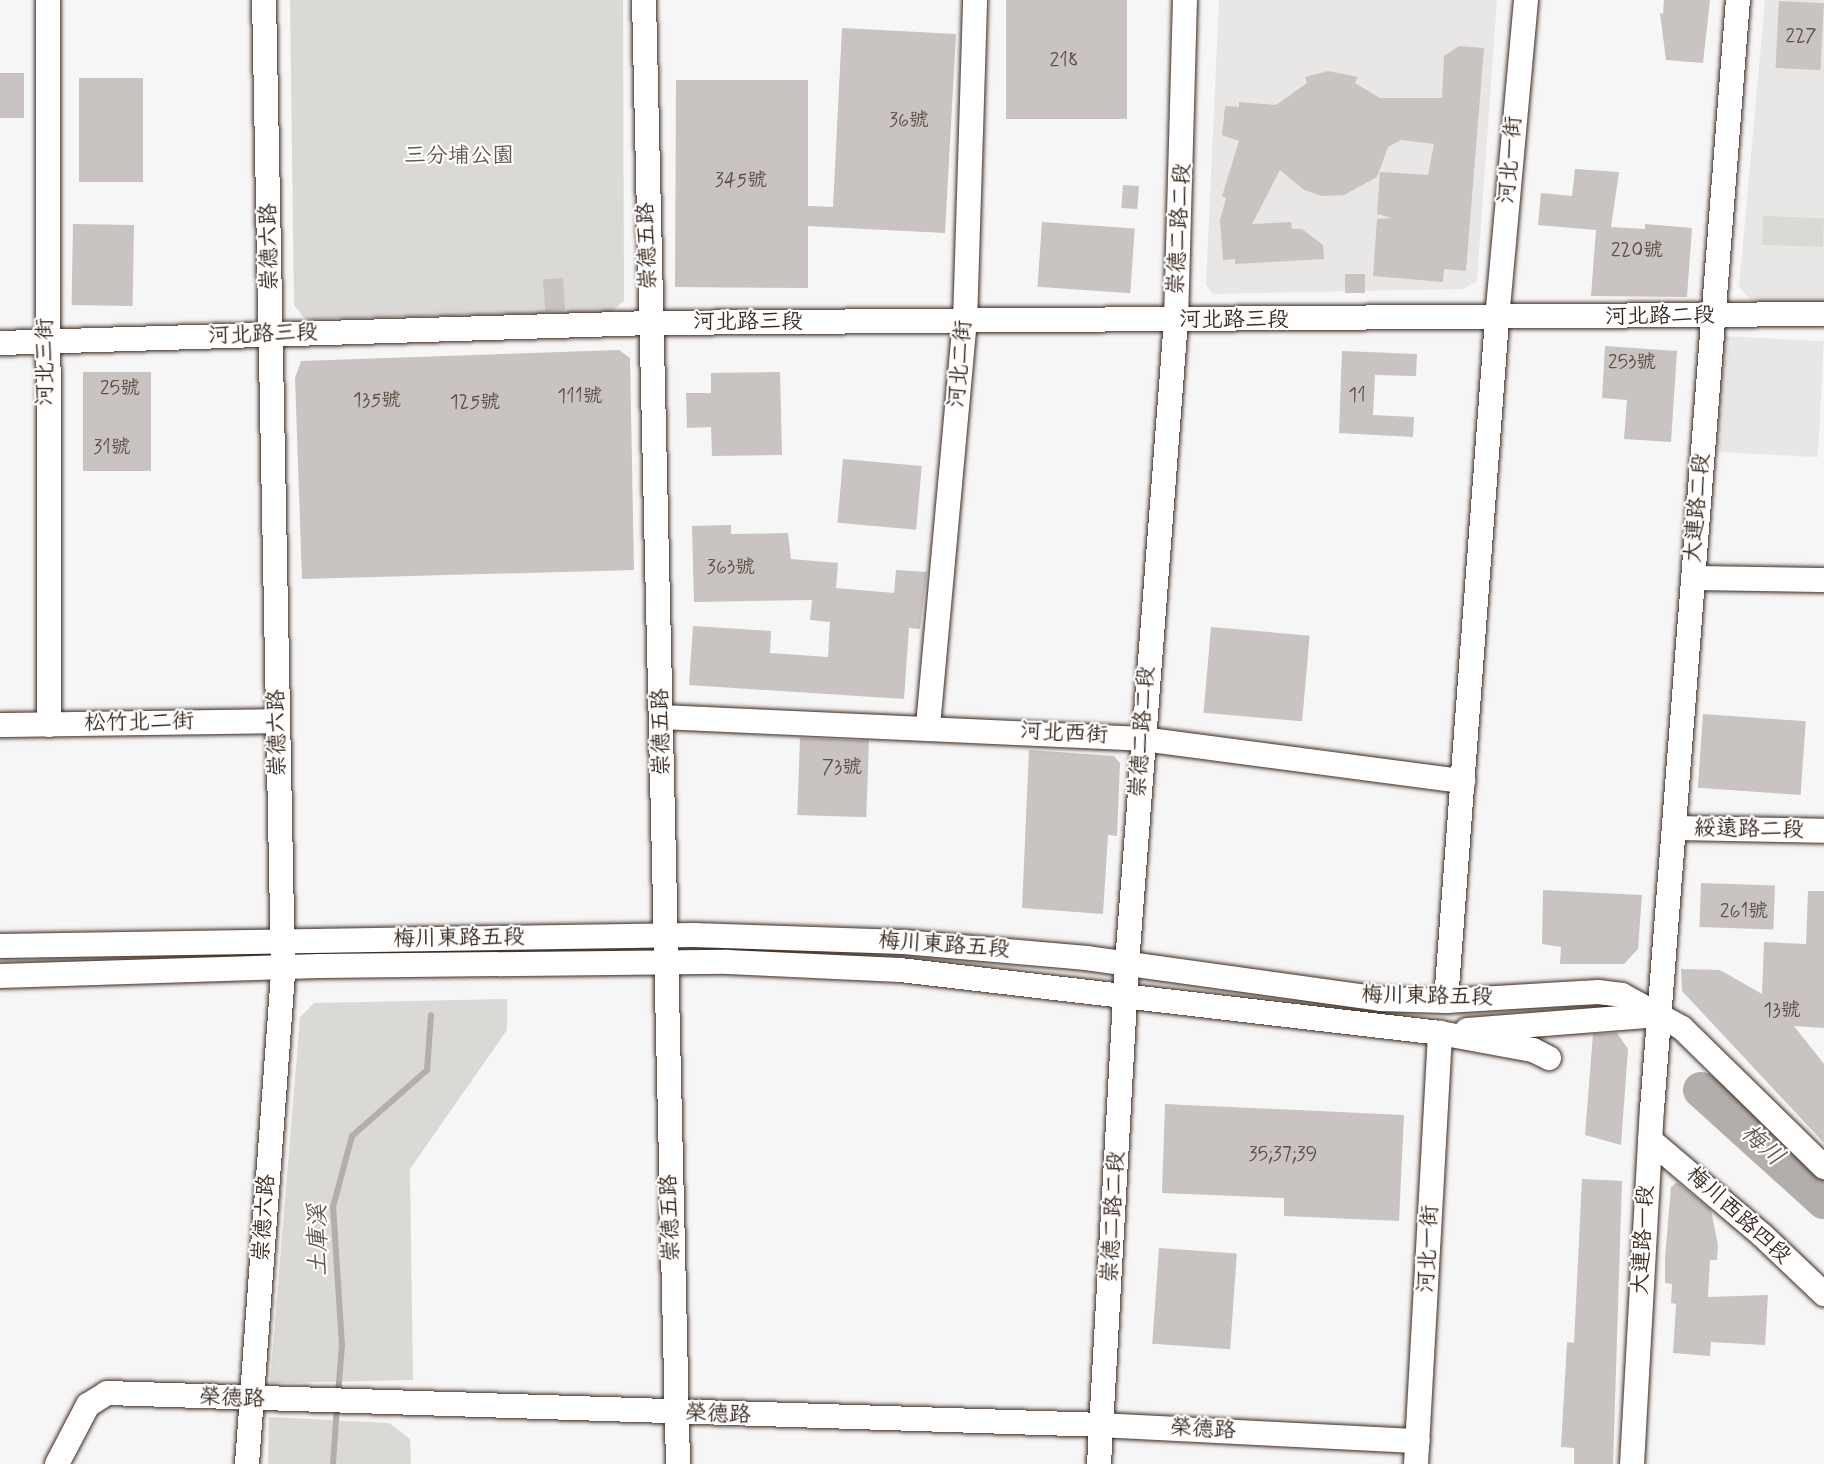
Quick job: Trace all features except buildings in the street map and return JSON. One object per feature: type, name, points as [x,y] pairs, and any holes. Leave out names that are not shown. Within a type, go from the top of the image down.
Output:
[{"type":"street","name":"河北三街","points":[[48,0],[46,342],[49,725]]},
{"type":"street","name":"崇德六路","points":[[247,1464],[283,969],[264,0]]},
{"type":"street","name":"崇德五路","points":[[644,0],[662,717],[664,963],[678,1464]]},
{"type":"street","name":"河北二街","points":[[928,726],[965,322],[975,0]]},
{"type":"street","name":"崇德二路二段","points":[[1099,1464],[1126,963],[1176,321],[1185,0]]},
{"type":"street","name":"河北一街","points":[[1446,1001],[1497,319],[1526,0]]},
{"type":"street","name":"大連路二段","points":[[1659,1015],[1738,0]]},
{"type":"street","name":"河北路二段","points":[[1497,319],[1824,314]]},
{"type":"street","name":"河北路三段","points":[[0,343],[651,323],[1497,319]]},
{"type":"street","points":[[1693,578],[1824,580]]},
{"type":"street","name":"河北西街","points":[[662,717],[928,726],[1142,739],[1463,781]]},
{"type":"street","name":"松竹北二街","points":[[0,724],[278,721]]},
{"type":"street","name":"綏遠路二段","points":[[1674,828],[1824,831]]},
{"type":"street","name":"梅川東路五段","points":[[0,946],[664,936],[904,942],[1126,963],[1328,993],[1446,1001],[1599,992],[1634,999],[1659,1015]]},
{"type":"street","name":"梅川東路五段","points":[[0,976],[728,962],[900,970],[1125,994],[1440,1033],[1533,1050],[1549,1058]]},
{"type":"street","points":[[1659,1015],[1682,1028],[1824,1167]]},
{"type":"street","name":"梅川東路五段","points":[[1440,1033],[1659,1015]]},
{"type":"street","name":"大連路一段","points":[[1632,1464],[1659,1015]]},
{"type":"street","name":"河北一街","points":[[1417,1453],[1440,1033]]},
{"type":"street","name":"梅川西路四段","points":[[1650,1140],[1762,1235],[1824,1294]]},
{"type":"street","name":"榮德路","points":[[57,1464],[87,1406],[99,1395],[1101,1425],[1417,1453]]},
{"type":"shaded area","points":[[1219,0],[1497,0],[1477,281],[1463,289],[1213,294],[1206,285]]},
{"type":"shaded area","points":[[1765,0],[1824,0],[1824,303],[1754,303],[1739,287]]},
{"type":"shaded area","points":[[1723,336],[1824,341],[1818,457],[1717,452]]},
{"type":"green space","name":"三分埔公園","points":[[290,0],[623,0],[624,301],[611,312],[305,319],[294,305]]},
{"type":"green space","points":[[1763,216],[1824,218],[1823,247],[1762,245]]},
{"type":"green space","points":[[507,999],[507,1030],[410,1169],[413,1380],[270,1383],[300,1017],[314,1003]]},
{"type":"green space","points":[[269,1417],[389,1423],[410,1439],[411,1464],[268,1464]]},
{"type":"waterway","name":"土庫溪","points":[[338,1394],[342,1345],[333,1207],[352,1136],[427,1070],[431,1015]]},
{"type":"waterway","name":"梅川","points":[[1701,1090],[1824,1201]]},
{"type":"waterway","name":"土庫溪","points":[[333,1464],[337,1405]]}]
